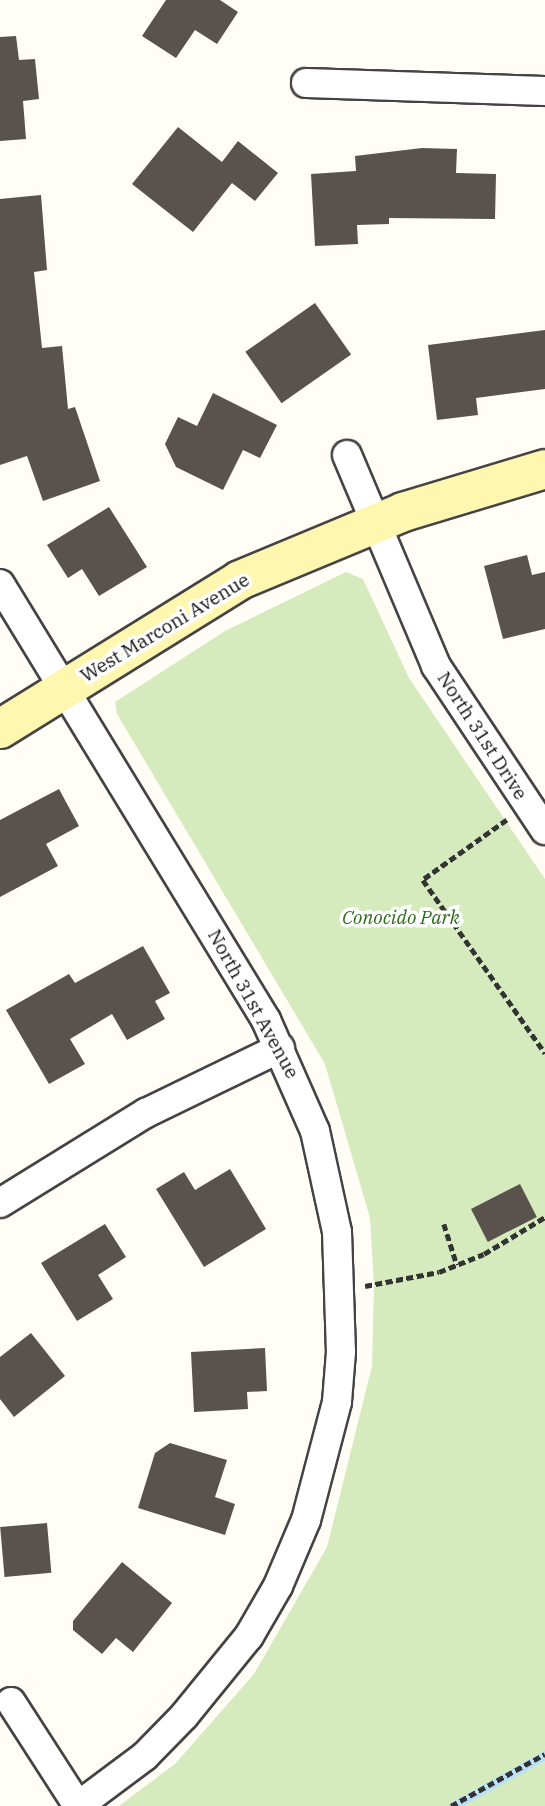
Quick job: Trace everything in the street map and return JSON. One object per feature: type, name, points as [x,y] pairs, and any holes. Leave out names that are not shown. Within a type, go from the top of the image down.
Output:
[{"type":"street","points":[[306,83],[545,91]]},
{"type":"street","points":[[347,455],[375,523]]},
{"type":"street","name":"West Marconi Avenue","points":[[0,729],[240,580],[375,523],[545,469]]},
{"type":"street","name":"North 31st Drive","points":[[375,523],[442,678],[545,830]]},
{"type":"street","name":"North 31st Avenue","points":[[0,584],[66,688],[280,1048],[319,1144],[337,1232],[340,1287],[337,1402],[306,1520],[278,1586],[248,1636],[184,1716],[145,1756],[78,1806],[11,1702]]},
{"type":"street","points":[[0,1203],[146,1113],[280,1048]]},
{"type":"path","points":[[527,805],[423,880],[545,1053]]},
{"type":"path","points":[[340,1287],[457,1265],[545,1217]]},
{"type":"path","points":[[444,1224],[457,1265]]},
{"type":"path","points":[[451,1806],[545,1754]]},
{"type":"green space","name":"Conocido Park","points":[[346,572],[363,579],[409,678],[545,879],[545,1806],[119,1806],[175,1764],[254,1674],[327,1547],[372,1366],[374,1285],[370,1218],[325,1064],[117,714],[115,702],[225,631]]},
{"type":"building","points":[[166,0],[220,0],[238,12],[217,44],[195,30],[176,58],[142,36]]},
{"type":"building","points":[[16,36],[19,60],[35,59],[39,99],[23,101],[26,139],[0,141],[0,37]]},
{"type":"building","points":[[178,127],[222,162],[238,141],[278,173],[255,201],[232,183],[193,232],[132,184]]},
{"type":"building","points":[[422,148],[457,149],[456,173],[496,174],[495,219],[389,218],[389,224],[357,225],[358,244],[315,246],[311,174],[356,171],[355,156]]},
{"type":"building","points":[[41,195],[47,270],[34,272],[42,348],[62,346],[68,409],[75,407],[100,481],[43,501],[27,456],[0,465],[0,199]]},
{"type":"building","points":[[315,303],[351,355],[282,403],[245,352]]},
{"type":"building","points":[[545,330],[545,389],[476,398],[478,415],[437,420],[428,345]]},
{"type":"building","points":[[213,393],[277,425],[260,458],[243,450],[223,490],[176,467],[165,444],[178,417],[197,426]]},
{"type":"building","points":[[109,507],[147,567],[99,596],[82,569],[68,578],[47,545]]},
{"type":"building","points":[[527,555],[532,575],[545,572],[545,629],[503,639],[484,566]]},
{"type":"building","points":[[59,789],[79,826],[46,844],[58,866],[0,897],[0,820]]},
{"type":"building","points":[[143,946],[170,993],[155,1001],[165,1019],[127,1040],[112,1014],[70,1039],[85,1064],[49,1084],[6,1010],[69,974],[75,983]]},
{"type":"building","points":[[230,1169],[266,1229],[204,1267],[156,1189],[184,1172],[195,1190]]},
{"type":"building","points":[[520,1184],[537,1217],[488,1242],[471,1209]]},
{"type":"building","points":[[105,1224],[126,1257],[98,1275],[113,1299],[77,1321],[41,1263]]},
{"type":"building","points":[[31,1333],[65,1376],[14,1417],[0,1399],[0,1357]]},
{"type":"building","points":[[265,1348],[267,1391],[247,1392],[248,1409],[194,1412],[191,1352]]},
{"type":"building","points":[[170,1443],[227,1460],[215,1497],[235,1504],[225,1535],[138,1508],[155,1453]]},
{"type":"building","points":[[47,1523],[51,1573],[5,1577],[0,1527]]},
{"type":"building","points":[[122,1562],[172,1603],[133,1652],[116,1638],[102,1654],[73,1630],[73,1621]]},
{"type":"waterway","points":[[453,1806],[545,1755]]}]
